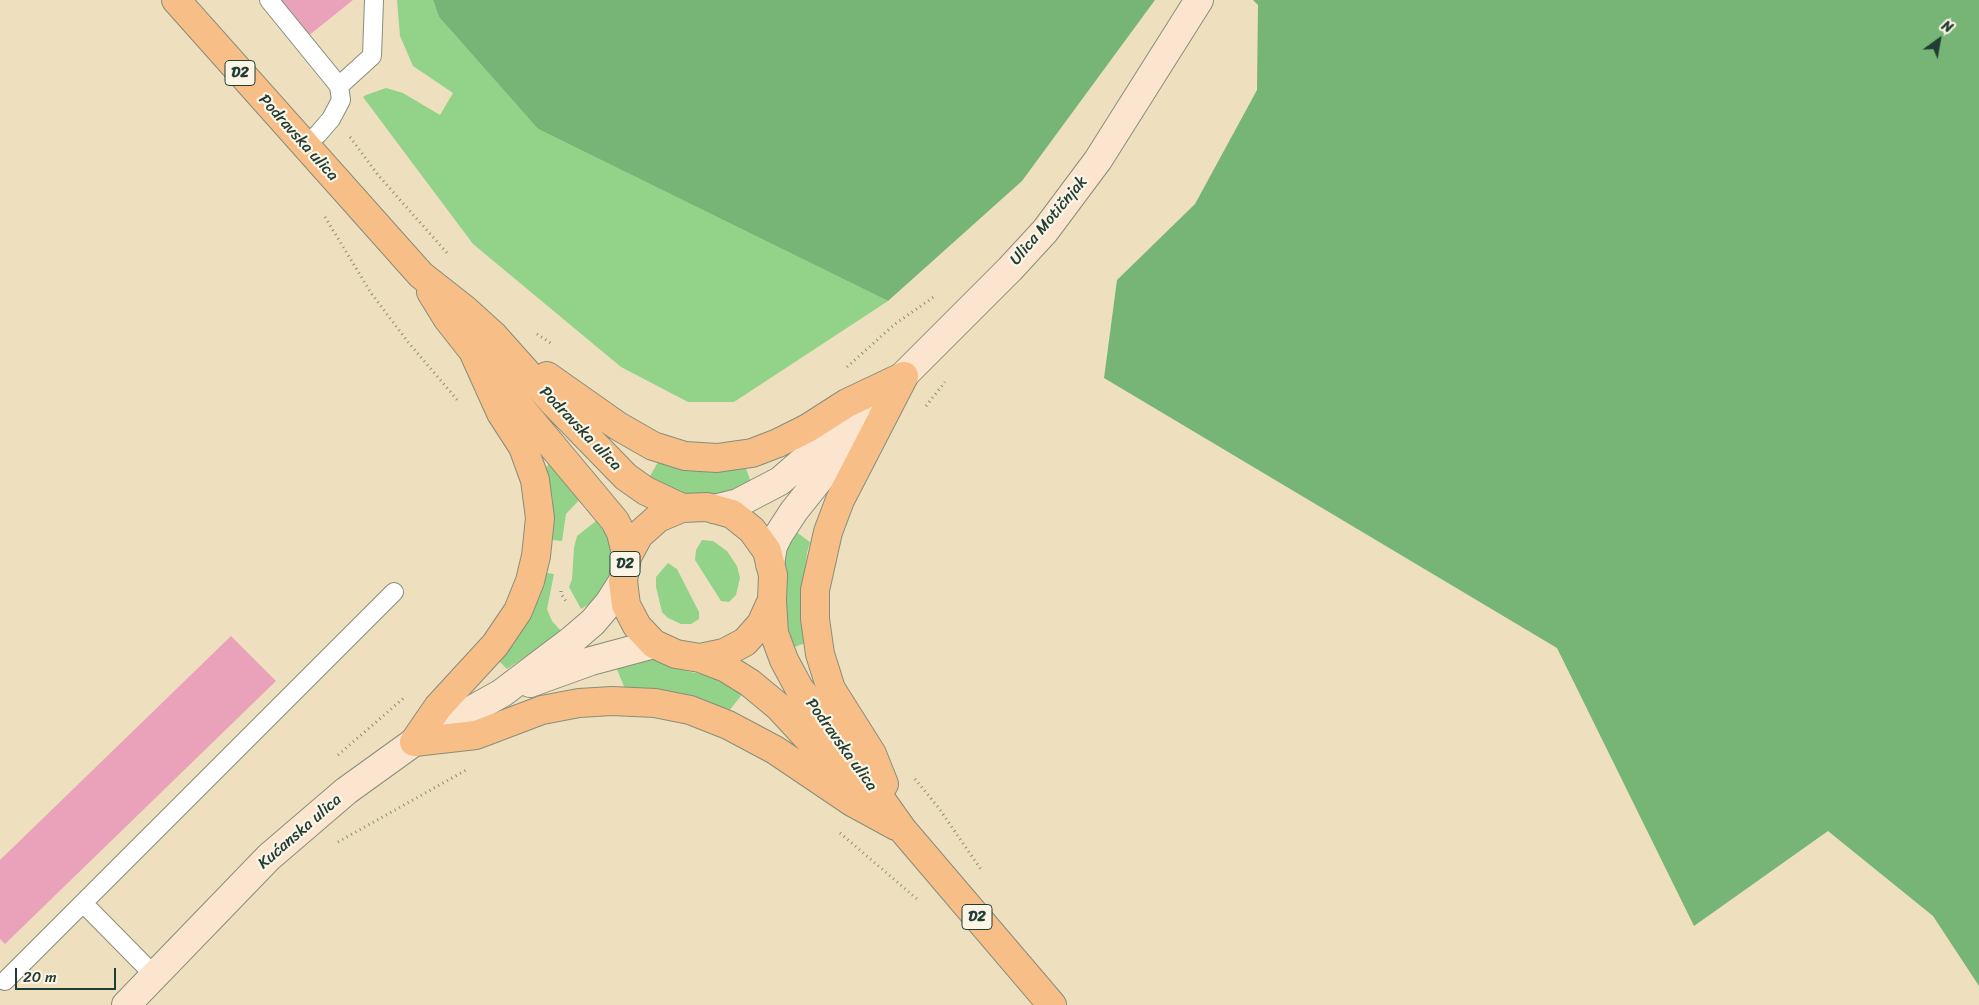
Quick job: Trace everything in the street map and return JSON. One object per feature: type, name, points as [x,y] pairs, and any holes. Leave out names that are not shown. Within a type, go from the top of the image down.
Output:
[{"type":"main road","name":"Podravska ulica","points":[[176,0],[304,146],[421,275],[447,318],[483,343],[552,401],[626,477],[646,491],[682,508]]},
{"type":"main road","name":"Ulica Motičnjak","points":[[714,509],[738,503],[780,481],[818,448],[865,414],[1045,231],[1098,160],[1199,0]]},
{"type":"main road","name":"Podravska ulica","points":[[483,343],[615,521],[621,534],[625,569]]},
{"type":"main road","points":[[483,343],[653,446],[686,456],[717,458],[752,453],[808,428],[847,403],[904,376]]},
{"type":"main road","points":[[414,742],[438,707],[495,645],[518,611],[530,581],[536,556],[540,518],[535,480],[523,447],[501,412],[483,343]]},
{"type":"main road","points":[[902,829],[872,754],[832,689],[820,654],[815,618],[815,590],[828,532],[840,500],[904,376]]},
{"type":"main road","name":"Ulica Motičnjak","points":[[770,564],[773,546],[779,534],[834,462],[865,414]]},
{"type":"main road","name":"D2","points":[[707,507],[714,509],[732,514],[752,530],[767,551],[774,575],[772,600],[761,624],[745,642],[724,653],[700,658],[676,654],[654,644],[637,626],[626,605],[625,569],[639,535],[658,518],[682,508],[707,507]]},
{"type":"main road","name":"Kućanska ulica","points":[[126,1005],[269,857],[346,791],[414,742],[502,693],[588,626],[609,603],[625,569]]},
{"type":"main road","name":"Podravska ulica","points":[[772,600],[774,633],[784,660],[799,688],[834,733],[902,829],[1052,1005]]},
{"type":"main road","name":"Kućanska ulica","points":[[502,693],[591,661],[654,644]]},
{"type":"main road","name":"Podravska ulica","points":[[700,658],[726,668],[779,707],[816,748],[902,829]]},
{"type":"main road","points":[[414,742],[476,735],[542,710],[579,703],[612,700],[655,703],[690,710],[728,725],[775,750],[852,802],[902,829]]},
{"type":"lane","points":[[269,0],[338,86],[342,100],[332,118],[304,146]]},
{"type":"lane","points":[[338,86],[372,56],[374,0]]},
{"type":"lane","points":[[5,981],[394,592]]},
{"type":"lane","points":[[83,903],[154,975]]},
{"type":"path","points":[[332,118],[352,139],[378,175],[451,257]]},
{"type":"path","points":[[321,211],[371,293],[408,342],[466,409]]},
{"type":"path","points":[[841,372],[895,324],[939,294]]},
{"type":"path","points":[[531,330],[554,346]]},
{"type":"path","points":[[924,409],[948,378]]},
{"type":"path","points":[[331,761],[410,692]]},
{"type":"path","points":[[337,842],[475,765]]},
{"type":"path","points":[[915,778],[938,807],[985,876]]},
{"type":"path","points":[[836,830],[924,904]]},
{"type":"green space","points":[[397,0],[433,0],[439,17],[538,129],[888,301],[734,402],[688,402],[621,367],[473,244],[363,97],[386,88],[403,93],[440,115],[453,93],[413,66],[400,36]]},
{"type":"green space","points":[[433,0],[1155,0],[1022,181],[888,301],[538,129],[439,17]]},
{"type":"green space","points":[[1253,0],[1979,0],[1979,986],[1933,916],[1828,831],[1694,926],[1557,648],[1104,378],[1117,280],[1195,204],[1257,90],[1258,5]]},
{"type":"green space","points":[[553,459],[582,497],[566,514],[562,541],[553,540],[553,500],[544,470]]},
{"type":"green space","points":[[658,462],[674,468],[694,469],[745,466],[751,482],[728,493],[687,499],[648,480]]},
{"type":"green space","points":[[596,521],[608,536],[612,547],[612,568],[606,584],[596,600],[581,609],[569,587],[572,579],[574,548],[577,536]]},
{"type":"green space","points":[[795,531],[810,542],[802,591],[805,643],[792,648],[782,609],[779,582],[787,549]]},
{"type":"green space","points":[[702,540],[713,541],[727,551],[737,566],[740,578],[736,595],[729,602],[721,601],[695,560],[696,550]]},
{"type":"green space","points":[[668,563],[677,569],[699,612],[699,619],[691,624],[681,624],[668,618],[662,612],[656,587],[656,577]]},
{"type":"green space","points":[[547,573],[554,574],[547,609],[552,621],[562,632],[507,669],[498,660],[535,605]]},
{"type":"green space","points":[[654,659],[674,668],[714,675],[744,692],[729,711],[625,689],[616,667]]},
{"type":"building","points":[[277,0],[353,0],[307,37]]},
{"type":"building","points":[[231,636],[276,681],[5,944],[0,939],[0,860]]}]
